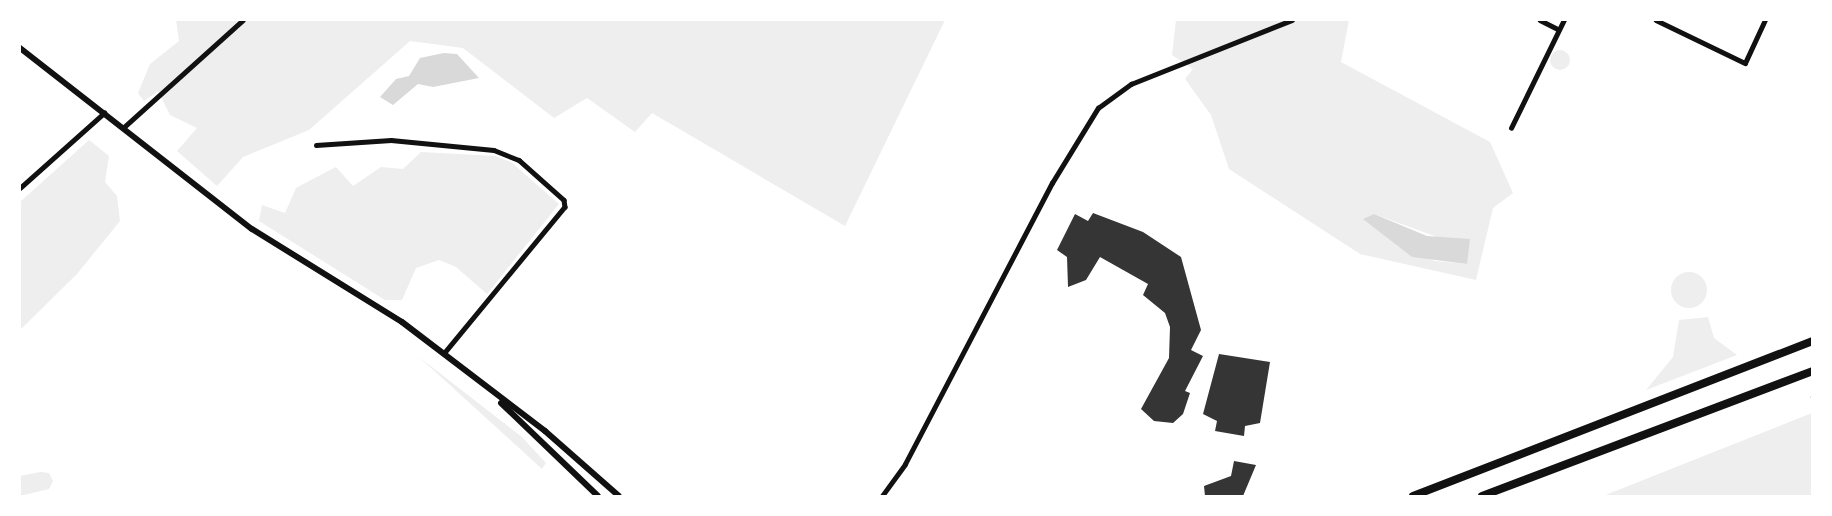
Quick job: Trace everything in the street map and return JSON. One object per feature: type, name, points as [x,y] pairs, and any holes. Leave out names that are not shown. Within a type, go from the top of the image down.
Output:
[{"type":"highway","points":[[1413,496],[1812,341]]},
{"type":"highway","points":[[1482,496],[1812,371]]},
{"type":"street","points":[[123,128],[243,20]]},
{"type":"street","points":[[882,496],[905,464],[1052,183],[1098,108],[1131,84],[1292,20]]},
{"type":"street","points":[[1540,20],[1558,29]]},
{"type":"street","points":[[1511,129],[1564,20]]},
{"type":"street","points":[[1656,20],[1744,63],[1765,20]]},
{"type":"street","points":[[20,48],[252,229],[444,354],[619,496]]},
{"type":"street","points":[[20,188],[104,113]]},
{"type":"street","points":[[316,145],[392,140],[494,150],[519,160],[564,200],[565,207],[444,354]]},
{"type":"street","points":[[485,388],[598,496]]},
{"type":"shaded area","points":[[176,20],[945,20],[845,226],[652,113],[635,132],[587,98],[554,118],[463,48],[410,41],[309,130],[243,157],[217,186],[177,151],[197,128],[170,115],[158,91],[144,101],[138,93],[150,64],[179,41]]},
{"type":"shaded area","points":[[1176,20],[1349,20],[1341,62],[1490,142],[1513,193],[1493,208],[1476,280],[1360,254],[1229,169],[1211,115],[1185,79],[1193,69],[1172,55]],"holes":[[[1374,214],[1440,238],[1467,264],[1435,261],[1397,246]]]},
{"type":"shaded area","points":[[1560,50],[1567,53],[1570,60],[1567,67],[1560,70],[1553,67],[1550,60],[1553,53]]},
{"type":"shaded area","points":[[444,53],[457,54],[479,78],[433,87],[418,84],[393,105],[380,97],[396,79],[409,76],[420,58]]},
{"type":"shaded area","points":[[89,140],[109,156],[105,182],[117,196],[120,221],[77,274],[20,330],[20,202]]},
{"type":"shaded area","points":[[421,152],[495,156],[511,162],[559,204],[487,294],[456,267],[439,260],[416,268],[402,300],[385,300],[259,221],[262,205],[285,213],[296,188],[336,167],[353,186],[381,167],[403,169]]},
{"type":"shaded area","points":[[1374,214],[1427,236],[1470,239],[1467,264],[1412,257],[1363,219]]},
{"type":"shaded area","points":[[1689,272],[1702,277],[1707,290],[1702,303],[1689,308],[1676,303],[1671,290],[1676,277]]},
{"type":"shaded area","points":[[1708,317],[1714,338],[1737,355],[1646,390],[1673,357],[1679,320]]},
{"type":"shaded area","points":[[419,357],[522,437],[546,463],[542,469]]},
{"type":"shaded area","points":[[1812,413],[1812,496],[1603,496]]},
{"type":"shaded area","points":[[40,472],[49,473],[53,481],[49,489],[20,496],[20,476]]},
{"type":"building","points":[[1093,213],[1143,232],[1181,257],[1201,330],[1191,350],[1203,356],[1185,391],[1190,393],[1183,414],[1173,423],[1154,421],[1141,409],[1169,358],[1170,327],[1165,313],[1143,295],[1148,284],[1100,257],[1086,280],[1068,287],[1067,257],[1057,250],[1075,214],[1088,221]]},
{"type":"building","points":[[1219,354],[1270,362],[1260,423],[1245,426],[1244,436],[1215,431],[1217,421],[1203,414]]},
{"type":"building","points":[[1234,461],[1256,465],[1243,496],[1205,496],[1204,486],[1231,476]]}]
